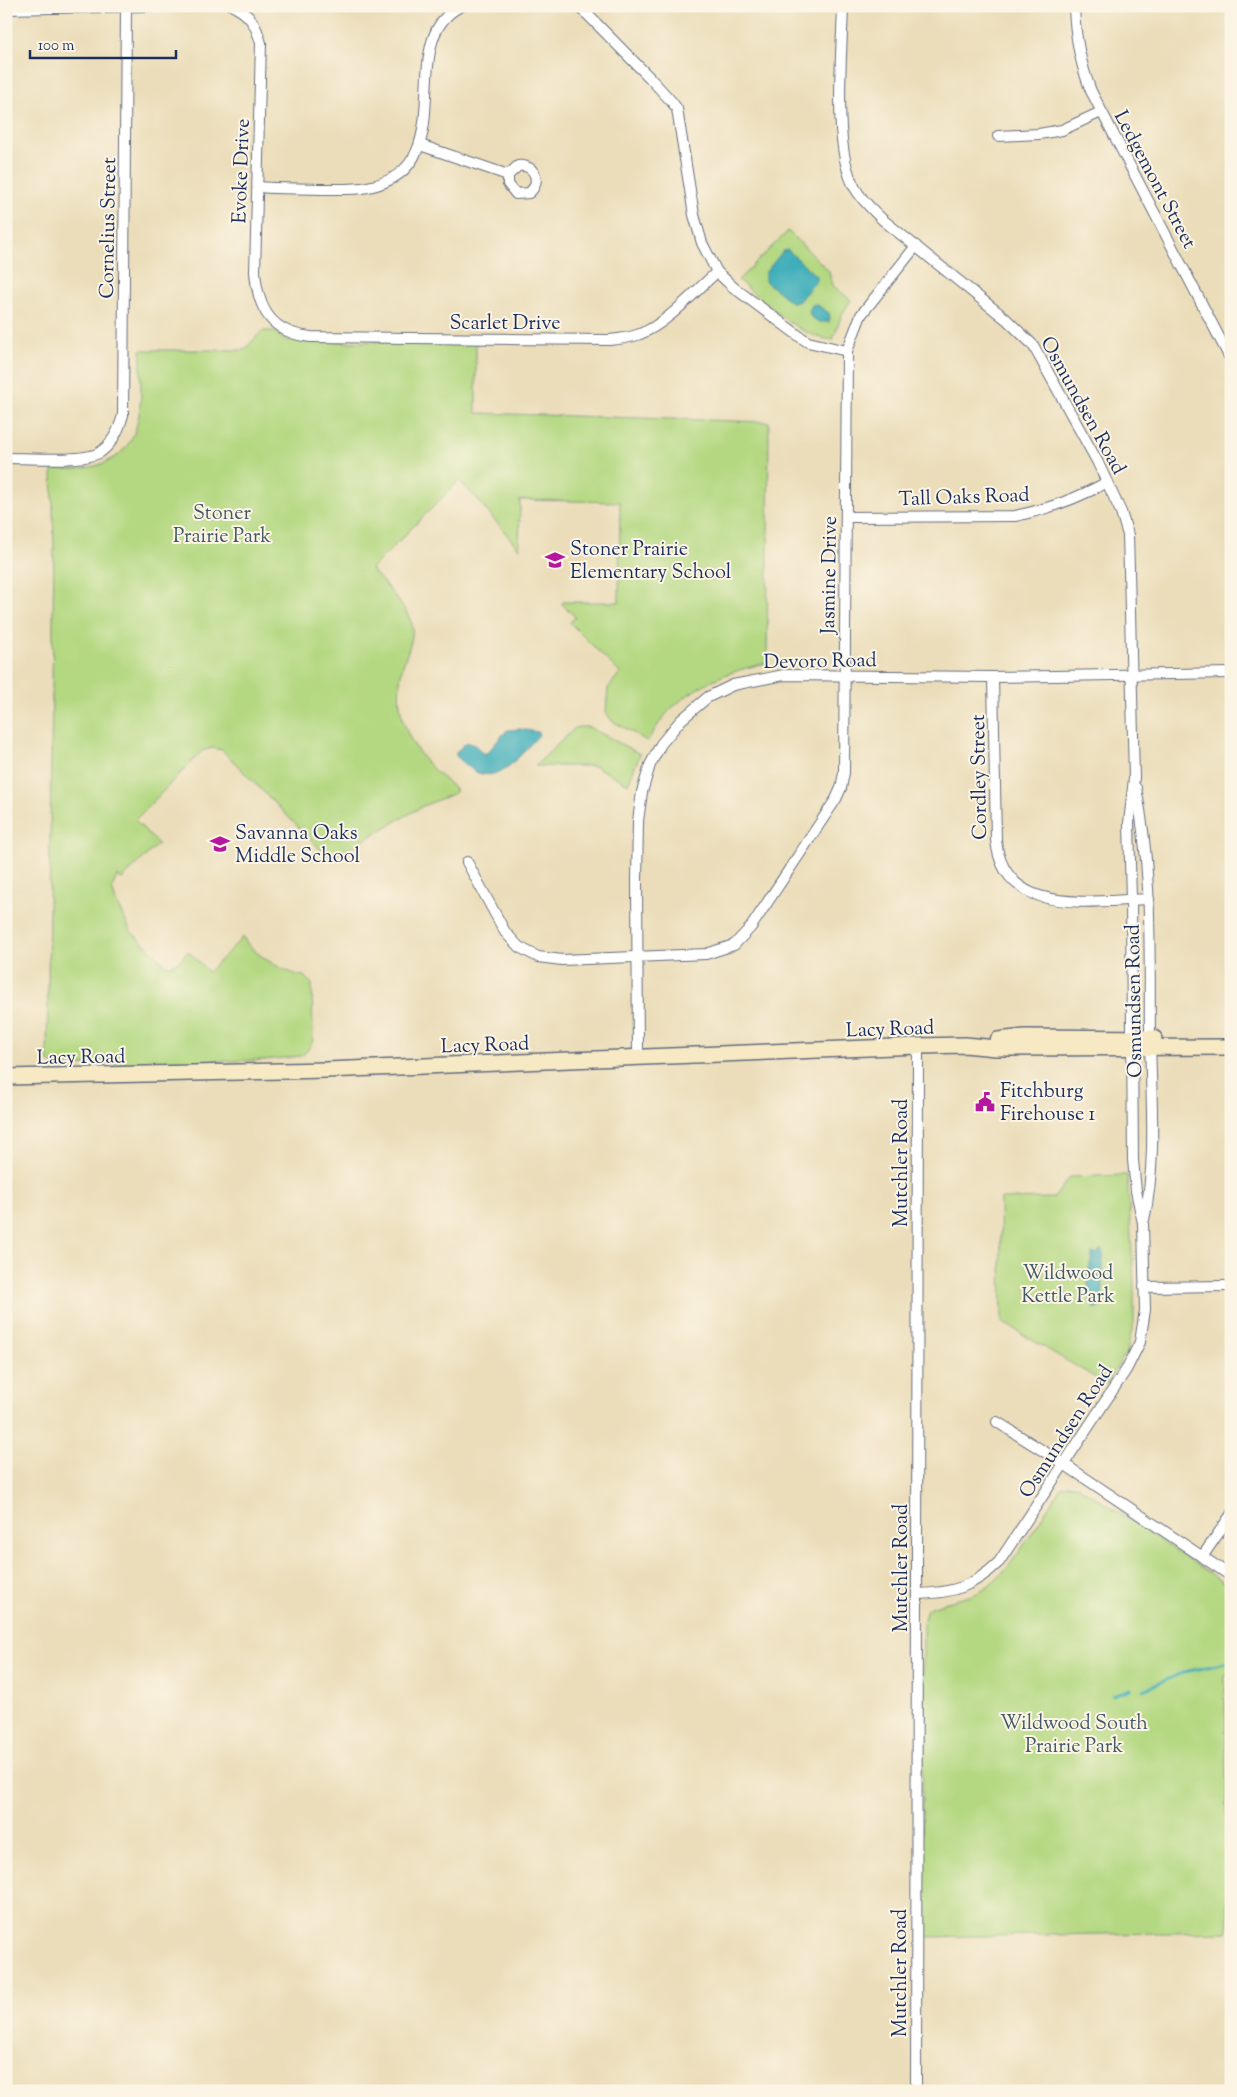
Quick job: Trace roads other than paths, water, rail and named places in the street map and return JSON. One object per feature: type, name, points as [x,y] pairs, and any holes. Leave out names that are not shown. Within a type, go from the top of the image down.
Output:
[{"type":"street","points":[[6,9],[126,8],[147,6]]},
{"type":"street","name":"Evoke Drive","points":[[233,6],[242,10],[250,17],[257,28],[261,43],[255,272],[257,290],[265,312],[274,323]]},
{"type":"street","points":[[258,187],[349,189],[368,187],[394,178],[401,172],[420,145],[424,128],[431,43],[439,27],[452,11],[460,6]]},
{"type":"street","points":[[577,6],[650,78],[677,110],[694,215],[702,243],[717,272],[733,287],[803,339],[847,350]]},
{"type":"street","name":"Osmundsen Road","points":[[843,6],[841,117],[845,161],[855,188],[865,202],[883,220],[1006,319],[1033,345],[1107,482],[1121,512],[1128,535],[1134,778],[1129,823],[1132,1133],[1136,1191],[1143,1223],[1143,1331],[1137,1352],[999,1562],[991,1570],[962,1588],[944,1592],[918,1594]]},
{"type":"street","name":"Ledgemont Street","points":[[1074,6],[1075,36],[1079,57],[1091,91],[1231,360]]},
{"type":"street","name":"Cornelius Street","points":[[6,458],[82,457],[98,453],[109,444],[119,431],[122,415],[126,8]]},
{"type":"street","points":[[998,136],[1039,134],[1062,130],[1101,112]]},
{"type":"street","points":[[420,145],[508,175]]},
{"type":"street","name":"Jasmine Drive","points":[[467,862],[505,932],[513,942],[528,953],[538,957],[562,960],[714,952],[734,944],[751,927],[836,799],[841,788],[844,772],[847,350],[861,315],[916,246]]},
{"type":"street","name":"Scarlet Drive","points":[[274,323],[284,331],[296,336],[311,337],[600,340],[626,338],[642,333],[656,325],[717,272]]},
{"type":"street","name":"Tall Oaks Road","points":[[846,517],[1016,516],[1067,502],[1107,482]]},
{"type":"street","name":"Devoro Road","points":[[638,1058],[639,806],[650,765],[665,738],[701,702],[733,685],[775,675],[994,677],[1231,673]]},
{"type":"street","name":"Cordley Street","points":[[994,677],[996,840],[997,850],[1004,868],[1020,887],[1049,900],[1149,899]]},
{"type":"street","name":"Osmundsen Road","points":[[1134,778],[1144,827],[1149,899],[1152,1133],[1150,1192],[1143,1223]]},
{"type":"street","name":"Lacy Road","points":[[1150,1043],[1231,1038]]},
{"type":"street","name":"Lacy Road","points":[[6,1078],[326,1070],[918,1046],[966,1045],[996,1048],[1132,1042],[1231,1046]]},
{"type":"street","name":"Mutchler Road","points":[[916,2091],[918,1046]]},
{"type":"street","points":[[1132,1133],[1152,1133]]},
{"type":"street","points":[[1144,1287],[1231,1286]]},
{"type":"street","points":[[998,1422],[1231,1576]]},
{"type":"street","points":[[1202,1557],[1231,1515]]},
{"type":"water","points":[[788,250],[817,277],[798,302],[791,302],[765,281],[765,273],[783,251]]},
{"type":"water","points":[[816,304],[829,313],[829,322],[819,322],[811,317],[809,311],[812,305]]},
{"type":"water","points":[[520,729],[538,732],[539,735],[511,765],[493,774],[474,771],[456,756],[456,752],[467,742],[476,746],[482,753],[487,753],[505,732]]},
{"type":"water","points":[[1100,1250],[1103,1250],[1103,1287],[1101,1306],[1094,1309],[1089,1295],[1088,1273],[1092,1253],[1097,1254]]},
{"type":"waterway","points":[[1144,1690],[1184,1672],[1231,1662]]},
{"type":"waterway","points":[[1113,1695],[1131,1689]]},
{"type":"place","name":"Stoner Prairie Elementary School","points":[[555,560]]},
{"type":"place","name":"Savanna Oaks Middle School","points":[[220,844]]},
{"type":"place","name":"Fitchburg Firehouse 1","points":[[985,1102]]},
{"type":"park label","name":"Stoner Prairie Park","points":[[222,524]]},
{"type":"park label","name":"Wildwood Kettle Park","points":[[1068,1284]]},
{"type":"park label","name":"Wildwood South Prairie Park","points":[[1074,1734]]}]
